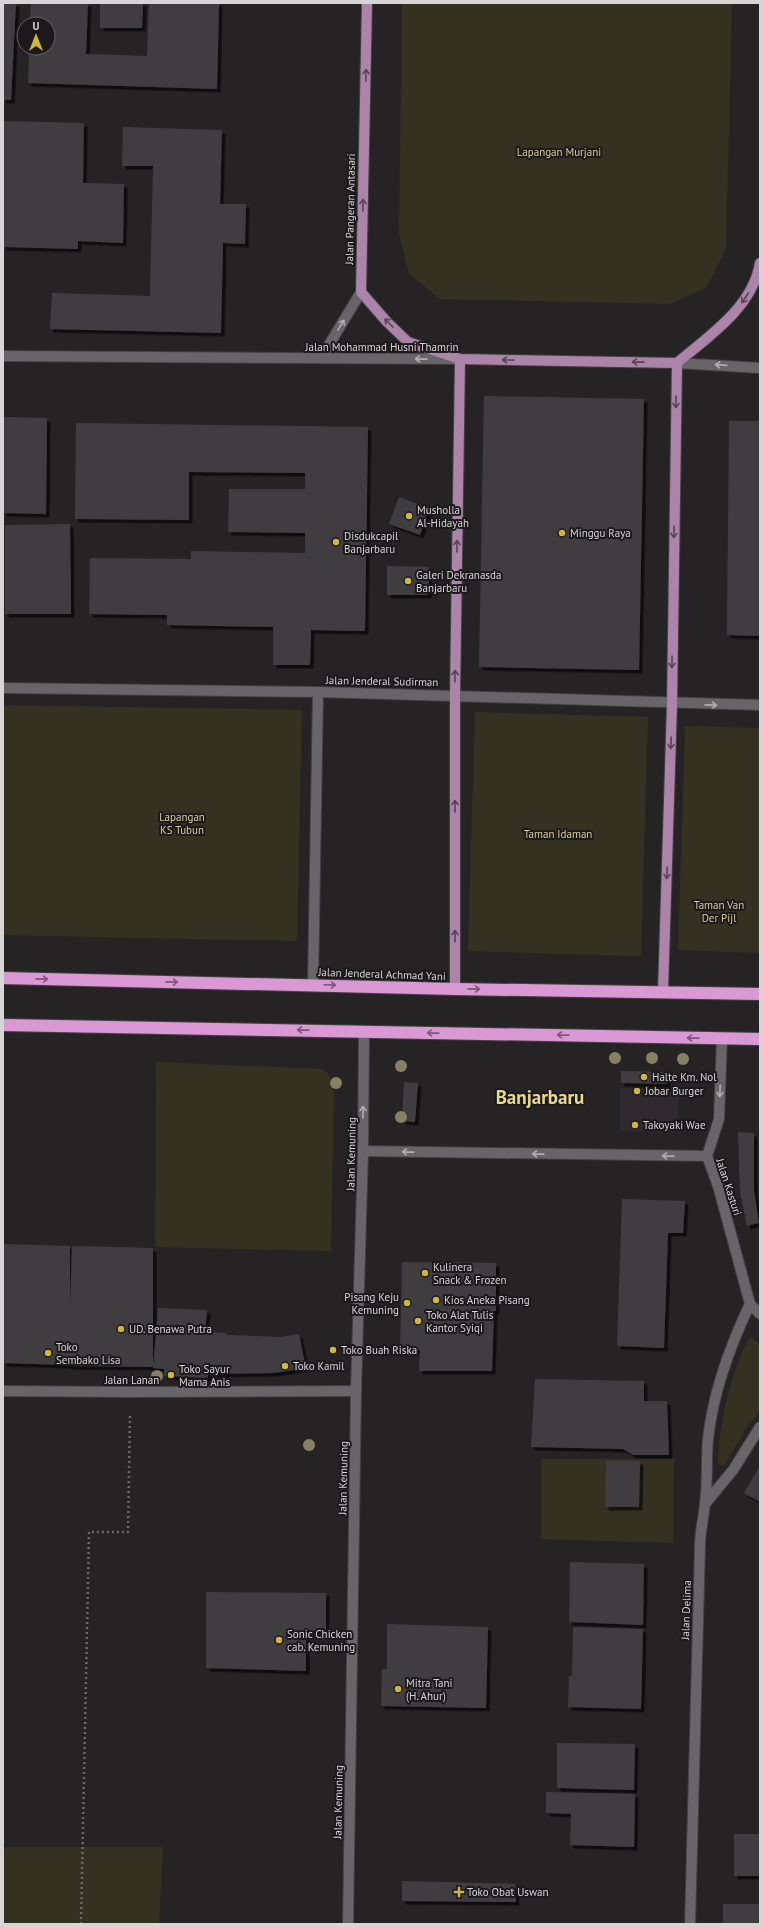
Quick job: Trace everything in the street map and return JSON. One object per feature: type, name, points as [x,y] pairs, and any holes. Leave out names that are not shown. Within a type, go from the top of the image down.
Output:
[{"type":"highway","name":"Jalan Jenderal Achmad Yani","points":[[3,978],[313,984],[455,989],[760,994]]},
{"type":"highway","points":[[3,1025],[760,1039]]},
{"type":"main road","name":"Jalan Pangeran Antasari","points":[[360,292],[367,3]]},
{"type":"main road","points":[[663,992],[672,704],[677,363],[712,333],[744,301],[758,276],[760,263]]},
{"type":"main road","points":[[360,292],[408,342],[460,359],[455,695],[455,989]]},
{"type":"main road","name":"Jalan Mohammad Husni Thamrin","points":[[460,359],[677,363]]},
{"type":"street","points":[[321,358],[360,292]]},
{"type":"street","name":"Jalan Mohammad Husni Thamrin","points":[[3,356],[460,359]]},
{"type":"street","name":"Jalan Mohammad Husni Thamrin","points":[[677,363],[760,368]]},
{"type":"street","name":"Jalan Jenderal Sudirman","points":[[3,688],[455,695],[760,706]]},
{"type":"street","points":[[313,984],[318,692]]},
{"type":"street","name":"Jalan Kemuning","points":[[348,1924],[356,1391],[363,1151],[364,1032]]},
{"type":"street","name":"Jalan Kasturi","points":[[722,1038],[719,1118],[706,1156],[718,1186],[750,1304],[760,1314]]},
{"type":"street","points":[[363,1151],[706,1156]]},
{"type":"street","name":"Jalan Delima","points":[[690,1924],[699,1553],[701,1523],[706,1504],[706,1461],[712,1412],[738,1329],[750,1304]]},
{"type":"street","name":"Jalan Lanan","points":[[3,1391],[356,1391]]},
{"type":"street","points":[[706,1504],[733,1470],[760,1427]]},
{"type":"path","points":[[81,1924],[88,1532],[128,1532],[130,1416]]},
{"type":"shaded area","points":[[620,1088],[679,1088],[677,1132],[620,1131]]},
{"type":"green space","name":"Lapangan Murjani","points":[[402,3],[732,3],[726,249],[707,287],[670,304],[440,299],[409,274],[399,234]]},
{"type":"green space","name":"Lapangan KS Tubun","points":[[3,705],[302,710],[297,941],[3,935]]},
{"type":"green space","name":"Taman Idaman","points":[[475,712],[648,717],[641,956],[468,951]]},
{"type":"green space","name":"Taman Van Der Pijl","points":[[685,726],[760,728],[760,953],[678,950]]},
{"type":"green space","points":[[156,1062],[323,1069],[328,1073],[334,1094],[331,1251],[155,1247]]},
{"type":"green space","points":[[749,1338],[752,1338],[760,1344],[760,1412],[747,1427],[724,1466],[718,1464],[720,1433],[723,1417],[731,1383],[742,1351]]},
{"type":"green space","points":[[541,1459],[674,1459],[673,1543],[541,1539]]},
{"type":"green space","points":[[7,1847],[163,1847],[159,1924],[3,1924],[3,1851]]},
{"type":"building","points":[[3,3],[16,3],[11,100],[3,100]]},
{"type":"building","points":[[31,3],[88,3],[86,54],[147,56],[149,3],[219,3],[217,89],[28,83],[29,56],[56,56],[56,16],[30,16]]},
{"type":"building","points":[[100,3],[143,3],[142,28],[100,28]]},
{"type":"building","points":[[3,121],[84,123],[83,183],[124,184],[123,243],[78,241],[78,249],[3,247]]},
{"type":"building","points":[[123,127],[222,130],[220,204],[246,204],[245,244],[223,243],[221,333],[50,329],[52,293],[150,296],[153,166],[122,166]]},
{"type":"building","name":"Minggu Raya","points":[[484,396],[644,399],[639,670],[479,667]]},
{"type":"building","points":[[3,417],[47,418],[46,514],[3,513]]},
{"type":"building","points":[[729,421],[760,421],[760,636],[727,635]]},
{"type":"building","name":"Disdukcapil Banjarbaru","points":[[76,423],[368,427],[365,631],[311,630],[310,665],[273,665],[273,627],[167,625],[167,615],[89,614],[90,558],[191,559],[191,551],[305,553],[305,533],[228,532],[229,489],[305,489],[305,473],[189,472],[189,520],[75,519]]},
{"type":"building","name":"Musholla Al-Hidayah","points":[[399,497],[429,508],[420,535],[389,524]]},
{"type":"building","points":[[70,524],[71,614],[5,614],[5,525]]},
{"type":"building","name":"Galeri Dekranasda Banjarbaru","points":[[387,566],[429,567],[428,595],[387,595]]},
{"type":"building","name":"Halte Km. Nol","points":[[621,1071],[667,1072],[667,1084],[621,1083]]},
{"type":"building","points":[[404,1082],[418,1083],[415,1122],[402,1121]]},
{"type":"building","points":[[738,1132],[754,1133],[754,1191],[759,1223],[747,1226],[740,1192]]},
{"type":"building","points":[[622,1199],[685,1201],[683,1233],[668,1233],[664,1348],[617,1346]]},
{"type":"building","points":[[3,1244],[70,1246],[70,1307],[72,1246],[153,1248],[153,1367],[68,1366],[3,1363]]},
{"type":"building","points":[[402,1262],[496,1263],[496,1311],[494,1311],[492,1371],[419,1371],[420,1350],[400,1350]]},
{"type":"building","points":[[158,1308],[207,1310],[205,1332],[226,1333],[226,1335],[281,1337],[299,1334],[306,1368],[274,1373],[208,1374],[208,1378],[164,1376],[164,1369],[153,1368]]},
{"type":"building","points":[[535,1379],[644,1381],[644,1401],[667,1401],[669,1455],[633,1455],[623,1449],[531,1447]]},
{"type":"building","points":[[606,1461],[640,1461],[639,1507],[605,1507]]},
{"type":"building","points":[[760,1466],[760,1502],[744,1493]]},
{"type":"building","points":[[570,1562],[644,1564],[643,1625],[569,1622]]},
{"type":"building","points":[[206,1592],[326,1593],[326,1631],[306,1631],[306,1671],[206,1668]]},
{"type":"building","points":[[387,1624],[488,1627],[486,1708],[381,1706],[382,1669],[387,1669]]},
{"type":"building","points":[[573,1627],[643,1629],[641,1709],[568,1707],[569,1676],[572,1676]]},
{"type":"building","points":[[557,1743],[635,1744],[634,1790],[557,1788]]},
{"type":"building","points":[[546,1792],[635,1794],[634,1847],[570,1845],[571,1814],[546,1813]]},
{"type":"building","points":[[734,1834],[760,1834],[760,1876],[734,1876]]},
{"type":"building","name":"Toko Obat Uswan","points":[[402,1881],[515,1884],[516,1902],[402,1901]]},
{"type":"building","points":[[723,1904],[760,1904],[760,1924],[723,1924]]},
{"type":"place","name":"Musholla Al-Hidayah","points":[[409,516]]},
{"type":"place","name":"Minggu Raya","points":[[562,533]]},
{"type":"place","name":"Disdukcapil Banjarbaru","points":[[336,542]]},
{"type":"place","name":"Galeri Dekranasda Banjarbaru","points":[[408,581]]},
{"type":"place","name":"Halte Km. Nol","points":[[644,1077]]},
{"type":"place","name":"Jobar Burger","points":[[637,1091]]},
{"type":"place","name":"Takoyaki Wae","points":[[635,1125]]},
{"type":"place","name":"Kulinera Snack & Frozen","points":[[425,1273]]},
{"type":"place","name":"Kios Aneka Pisang","points":[[436,1300]]},
{"type":"place","name":"Pisang Keju Kemuning","points":[[407,1303]]},
{"type":"place","name":"Toko Alat Tulis Kantor Syiqi","points":[[418,1321]]},
{"type":"place","name":"UD. Benawa Putra","points":[[121,1329]]},
{"type":"place","name":"Toko Buah Riska","points":[[333,1350]]},
{"type":"place","name":"Toko Sembako Lisa","points":[[48,1353]]},
{"type":"place","name":"Toko Kamil","points":[[285,1366]]},
{"type":"place","name":"Toko Sayur Mama Anis","points":[[171,1375]]},
{"type":"place","name":"Sonic Chicken cab. Kemuning","points":[[279,1640]]},
{"type":"place","name":"Mitra Tani (H. Ahur)","points":[[398,1689]]},
{"type":"place","name":"Toko Obat Uswan","points":[[459,1892]]},
{"type":"district","name":"Banjarbaru","points":[[540,1097]]}]
